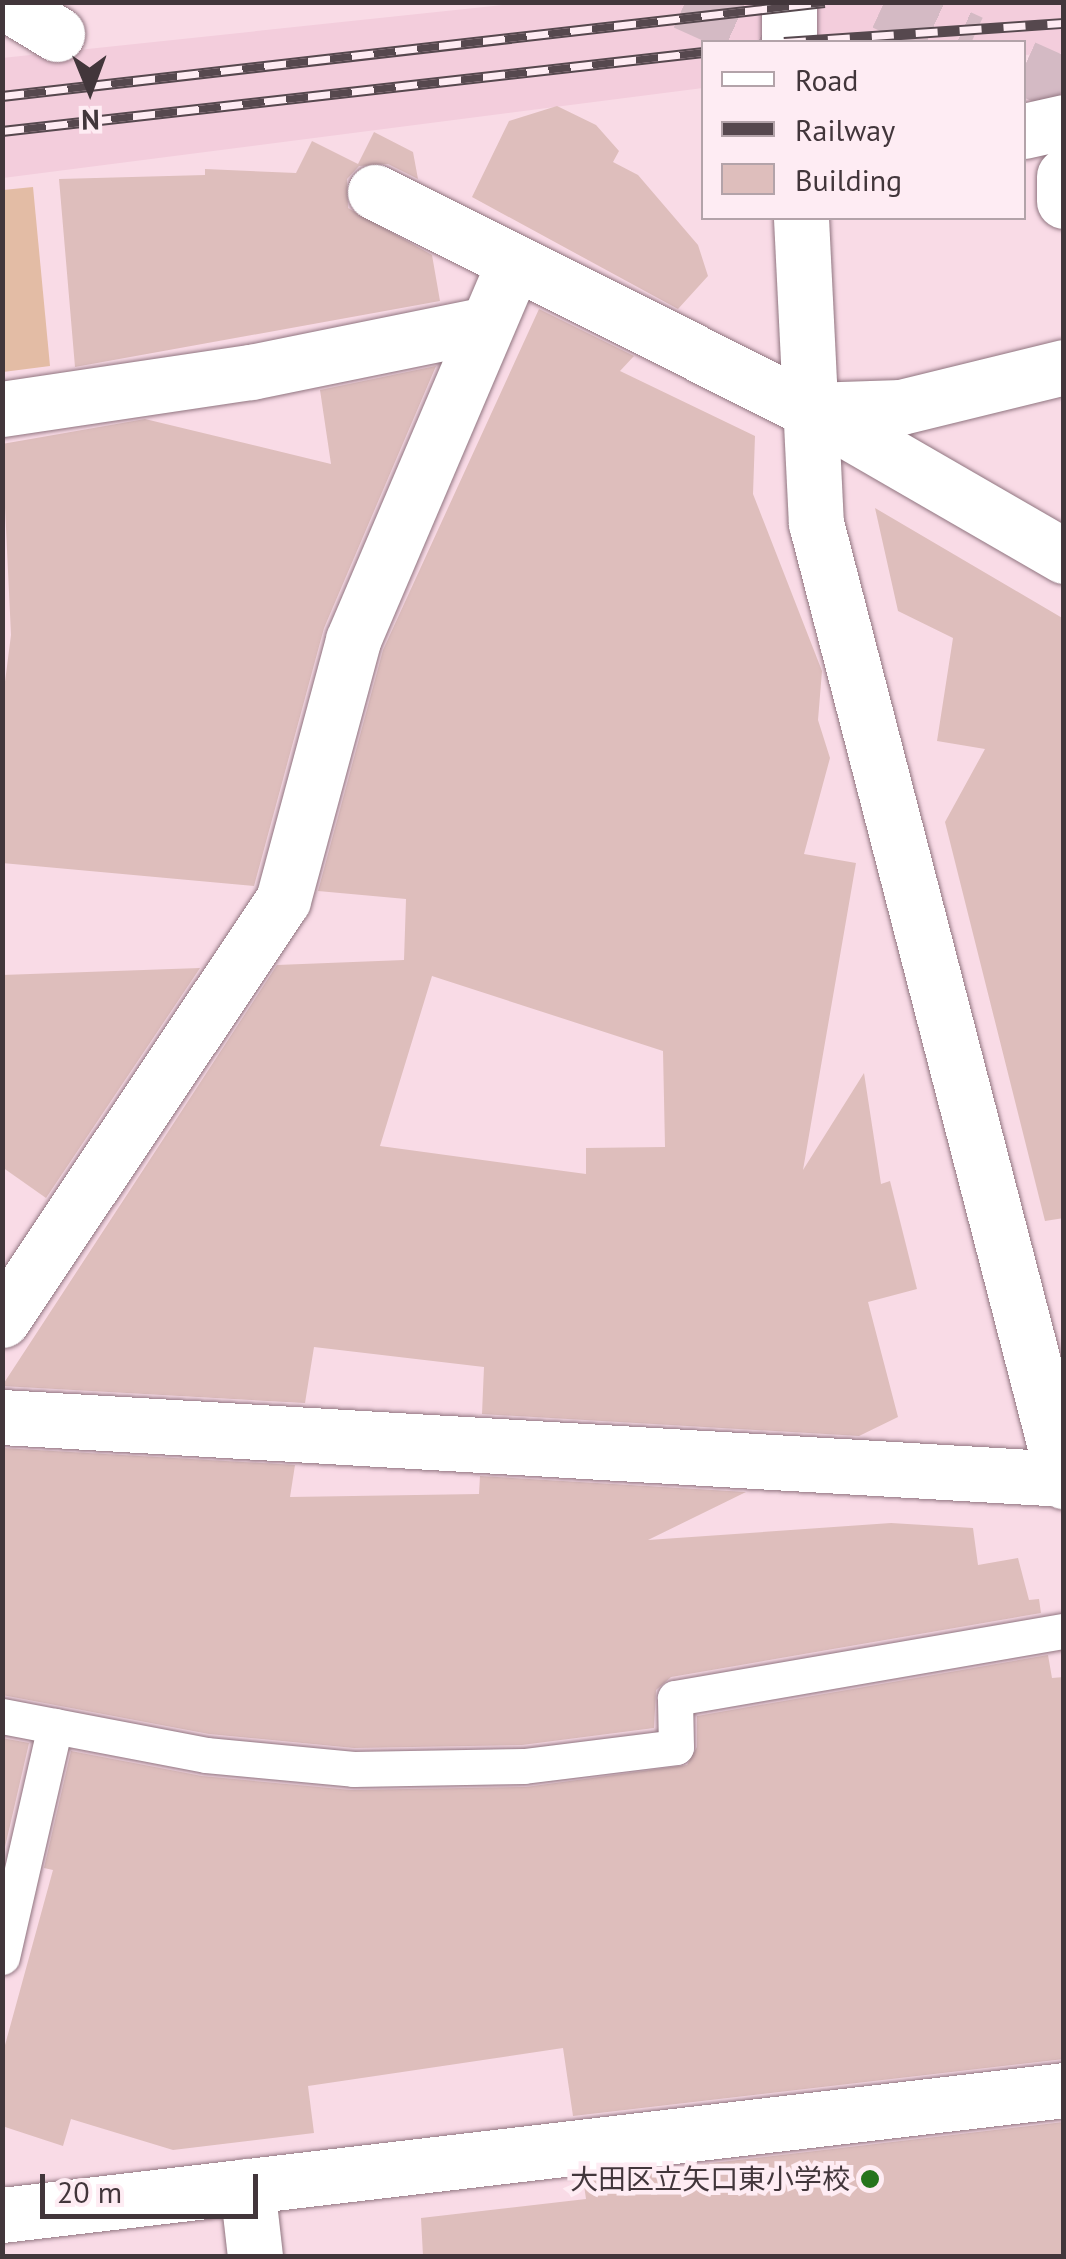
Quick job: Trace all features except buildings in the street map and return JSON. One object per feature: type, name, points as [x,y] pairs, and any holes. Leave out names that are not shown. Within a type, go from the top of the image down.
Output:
[{"type":"street","points":[[4,2],[57,34]]},
{"type":"street","points":[[790,2],[790,40]]},
{"type":"street","points":[[1026,131],[1064,122]]},
{"type":"street","points":[[1064,176],[1064,202]]},
{"type":"street","points":[[374,192],[810,410],[1064,556]]},
{"type":"street","points":[[2,1417],[1063,1480],[816,523],[800,220]]},
{"type":"street","points":[[2,1320],[283,900],[353,640],[482,325],[513,264]]},
{"type":"street","points":[[2,409],[252,372],[482,325]]},
{"type":"street","points":[[810,410],[901,407],[1064,368]]},
{"type":"street","points":[[2,2215],[1064,2090]]},
{"type":"street","points":[[246,2186],[255,2256]]},
{"type":"lane","points":[[2,1716],[206,1755],[353,1769],[524,1766],[676,1746],[675,1698],[1064,1630]]},
{"type":"lane","points":[[2,1957],[55,1726]]},
{"type":"shaded area","points":[[532,2],[1063,3],[1063,53],[1026,55],[1026,40],[701,40],[701,88],[3,178],[2,58]]},
{"type":"shaded area","points":[[33,187],[50,366],[3,372],[3,190]]},
{"type":"tunnel","points":[[685,2],[770,40]]},
{"type":"tunnel","points":[[884,2],[967,40]]},
{"type":"tunnel","points":[[1026,68],[1064,85]]},
{"type":"railway","points":[[2,96],[825,2]]},
{"type":"railway","points":[[813,40],[1064,23]]},
{"type":"railway","points":[[2,131],[701,52]]},
{"type":"place","name":"大田区立矢口東小学校","points":[[870,2179]]}]
